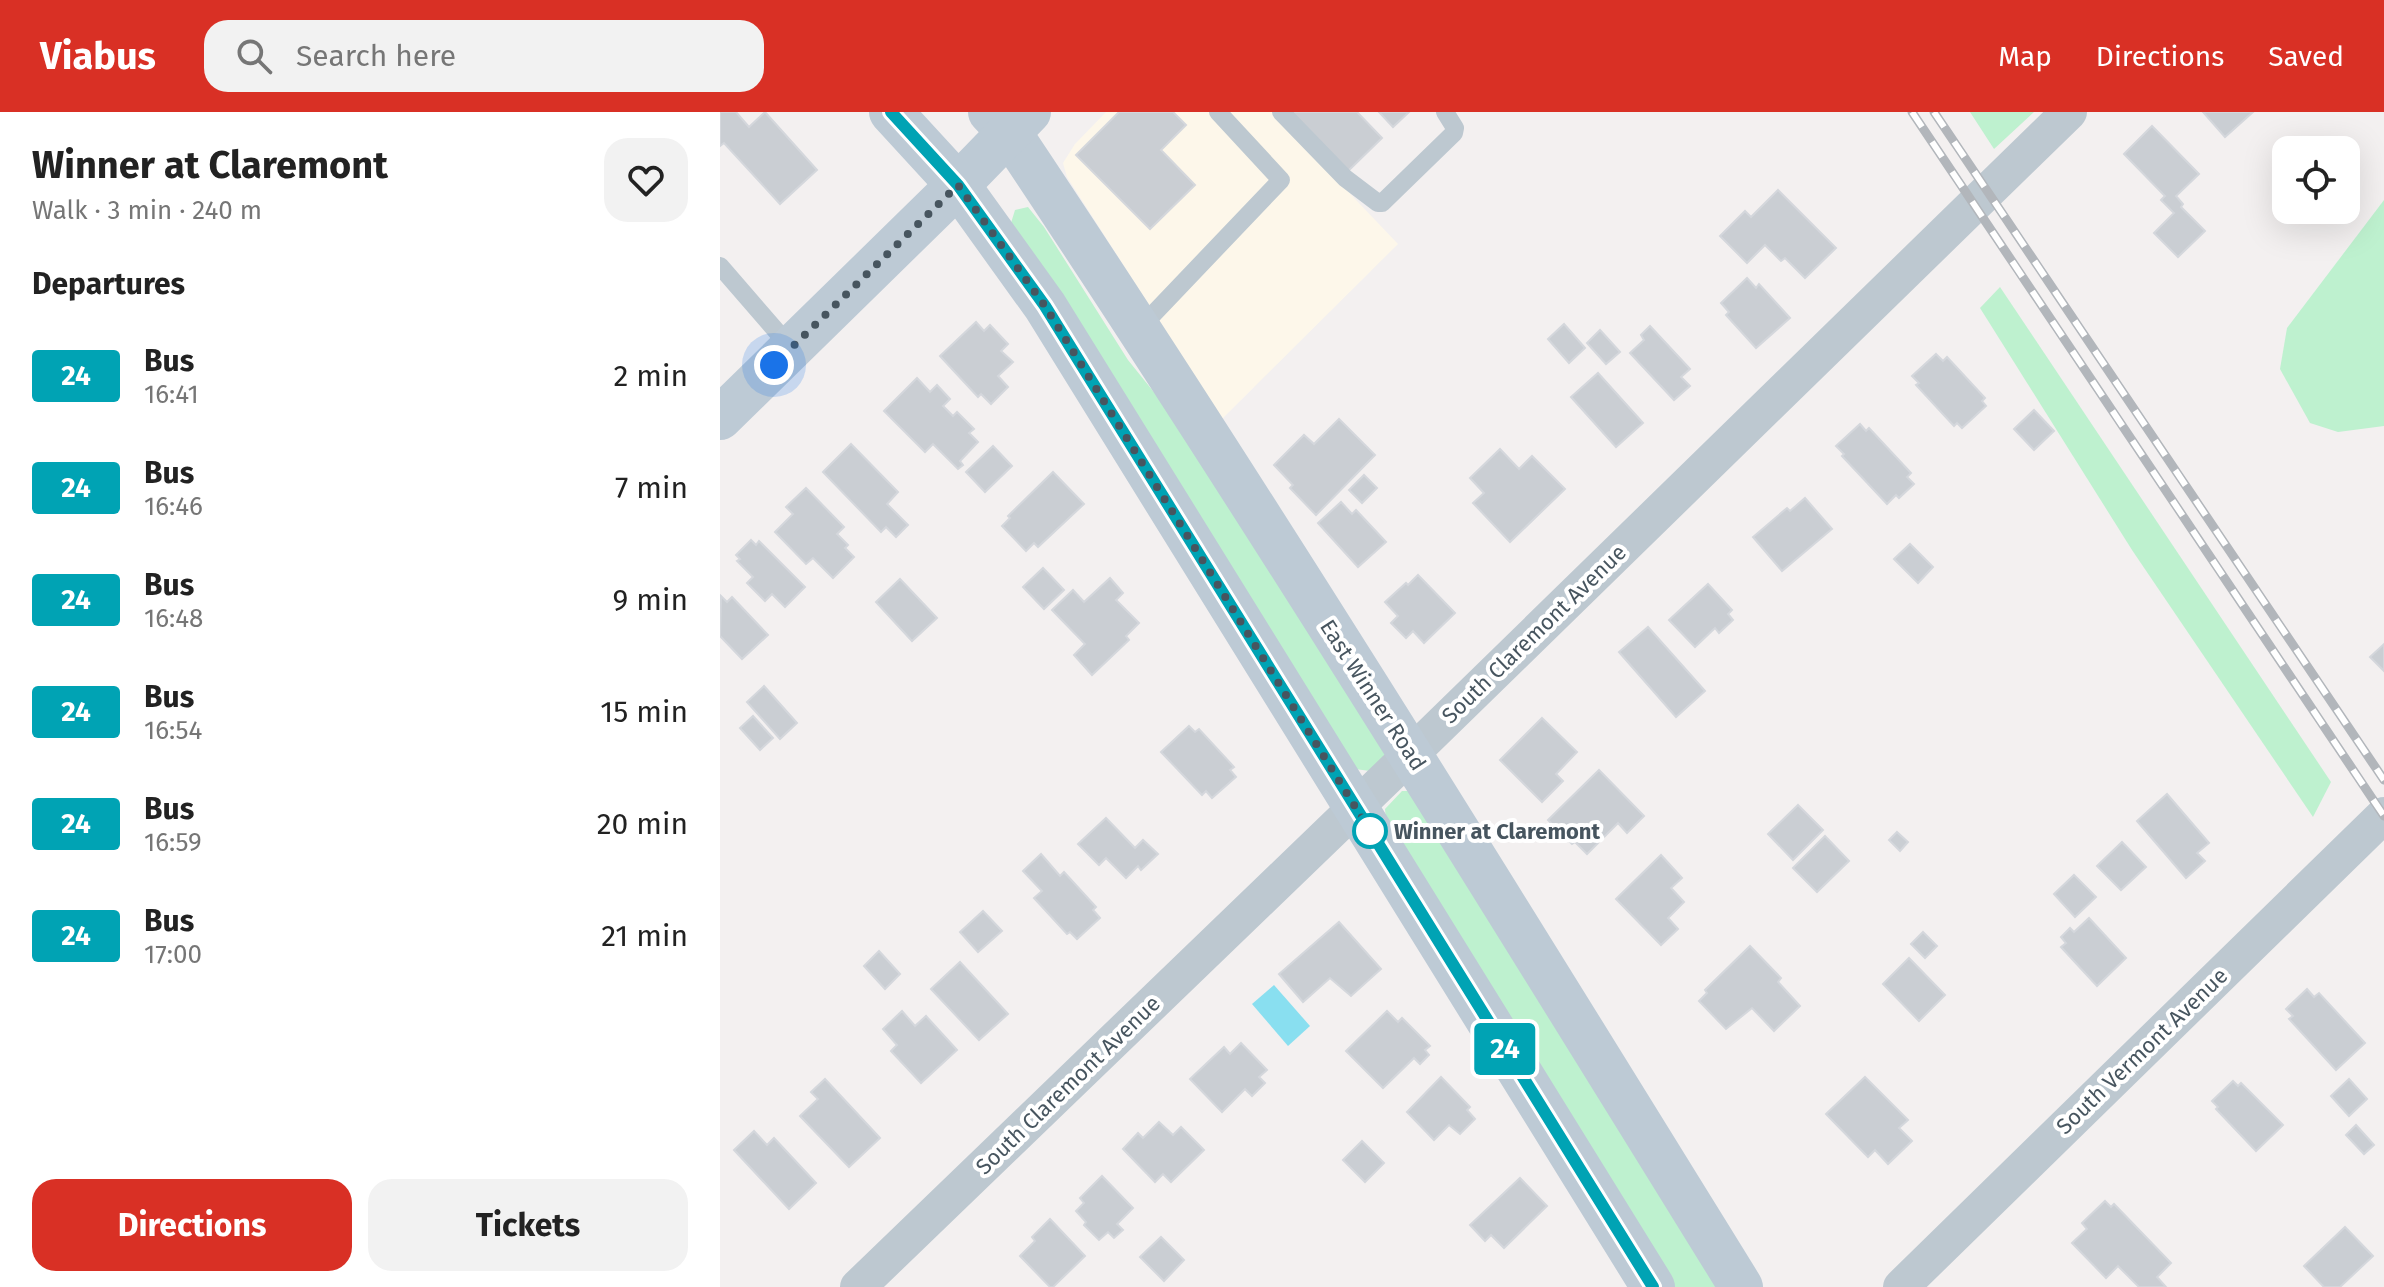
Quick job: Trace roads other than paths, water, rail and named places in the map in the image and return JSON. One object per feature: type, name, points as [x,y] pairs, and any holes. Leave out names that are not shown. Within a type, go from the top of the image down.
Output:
[{"type":"street","points":[[891,112],[958,185],[1045,306],[1653,1287]]},
{"type":"street","name":"South Claremont Avenue","points":[[858,1287],[1411,754],[2069,112]]},
{"type":"street","points":[[720,418],[958,185],[1009,119]]},
{"type":"street","name":"East Winner Road","points":[[1009,119],[1139,329],[1411,754],[1741,1287]]},
{"type":"street","name":"South Vermont Avenue","points":[[1901,1287],[2384,815]]},
{"type":"lane","points":[[1139,329],[1281,180],[1218,112]]},
{"type":"lane","points":[[1281,112],[1345,178],[1382,203],[1454,133],[1455,128],[1445,112]]},
{"type":"lane","points":[[720,266],[791,348]]},
{"type":"water","points":[[1274,985],[1310,1026],[1288,1046],[1252,1004]]},
{"type":"railway","points":[[1912,112],[2384,816]]},
{"type":"railway","points":[[1934,112],[2384,780]]},
{"type":"place","name":"Winner at Claremont","points":[[1370,831]]}]
